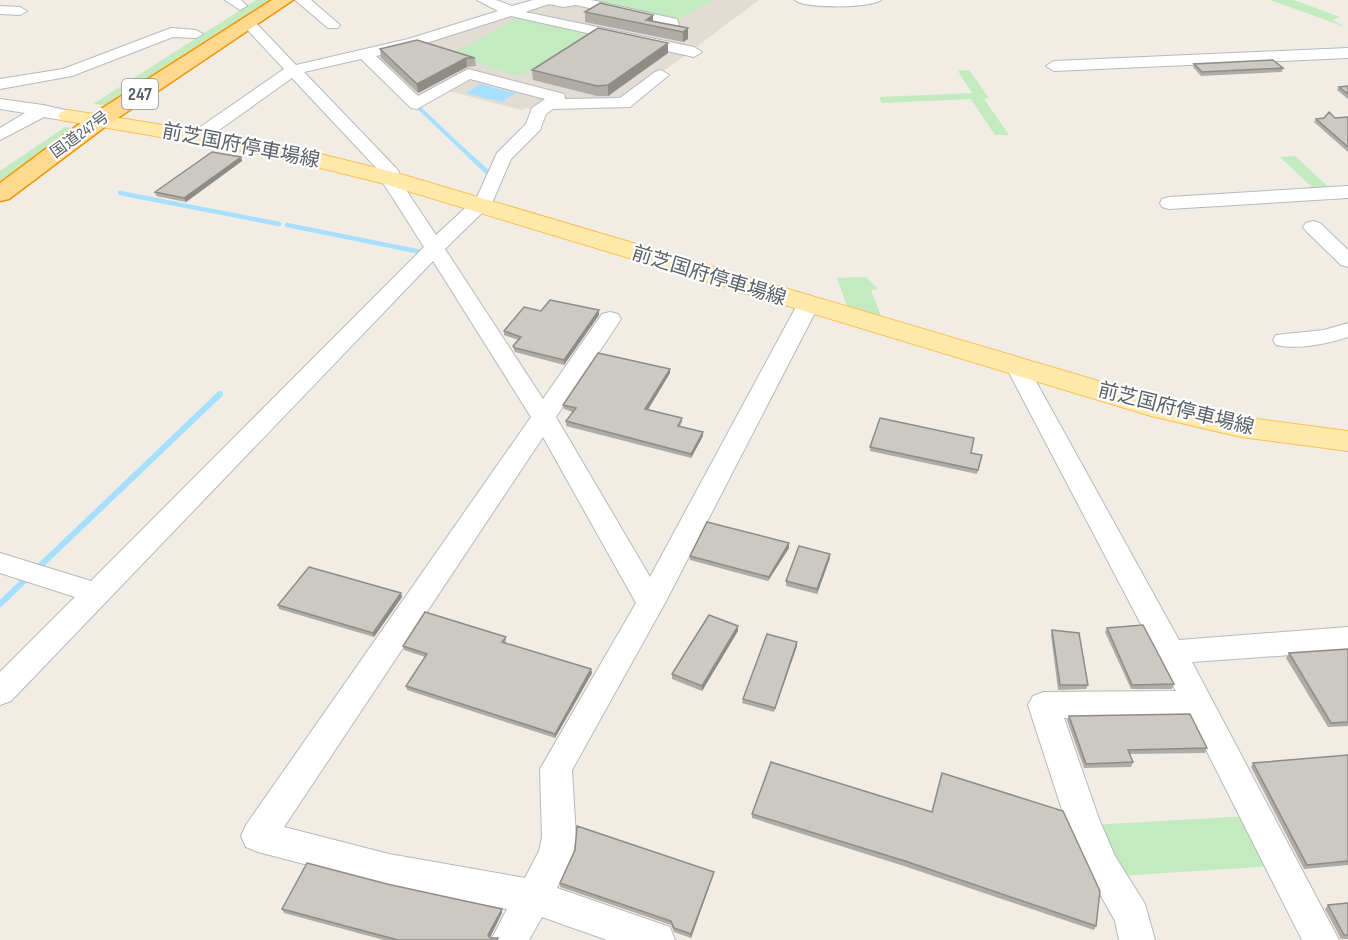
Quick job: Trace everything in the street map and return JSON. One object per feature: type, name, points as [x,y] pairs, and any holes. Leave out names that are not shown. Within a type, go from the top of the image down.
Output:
[{"type":"highway","name":"国道247号","points":[[156,60],[243,7],[284,0]]},
{"type":"highway","name":"国道247号","points":[[0,194],[97,110],[243,7]]},
{"type":"highway","name":"国道247号","points":[[48,131],[68,116]]},
{"type":"main road","name":"前芝国府停車場線","points":[[68,116],[97,110],[199,136],[272,149],[389,178],[1017,367],[1205,420],[1281,434],[1348,441]]},
{"type":"street","points":[[302,0],[333,25]]},
{"type":"street","points":[[484,0],[523,16],[694,52]]},
{"type":"street","points":[[199,136],[293,70],[412,43],[549,0],[563,3],[576,1],[672,22],[672,25]]},
{"type":"street","points":[[802,0],[826,2],[874,0]]},
{"type":"street","points":[[243,7],[293,70],[390,172],[389,178],[544,418],[651,603]]},
{"type":"street","points":[[0,10],[20,12]]},
{"type":"street","points":[[0,84],[66,73],[171,32],[196,34]]},
{"type":"street","points":[[1054,66],[1348,53]]},
{"type":"street","points":[[0,692],[434,248],[485,199],[503,157],[534,126],[538,112],[558,97],[468,74],[417,104],[364,54]]},
{"type":"street","points":[[549,104],[624,103],[661,75]]},
{"type":"street","points":[[0,104],[68,116]]},
{"type":"street","points":[[0,135],[43,110]]},
{"type":"street","points":[[1169,203],[1348,192]]},
{"type":"street","points":[[1313,227],[1348,261]]},
{"type":"street","points":[[509,940],[556,854],[559,837],[556,769],[651,603],[808,305]]},
{"type":"street","points":[[610,319],[258,836],[389,870],[534,897],[657,940]]},
{"type":"street","points":[[1284,340],[1326,337],[1348,330]]},
{"type":"street","points":[[1017,367],[1171,652],[1321,940]]},
{"type":"street","points":[[0,562],[96,593]]},
{"type":"street","points":[[1171,652],[1348,639]]},
{"type":"street","points":[[1137,940],[1132,916],[1103,867],[1082,819],[1044,705],[1198,703]]},
{"type":"shaded area","points":[[551,0],[759,0],[692,50],[519,12]]},
{"type":"shaded area","points":[[514,13],[690,52],[620,102],[537,110],[526,108],[522,110],[445,90],[418,101],[371,55]]},
{"type":"green space","points":[[256,0],[277,0],[108,106],[93,104]]},
{"type":"green space","points":[[582,0],[713,0],[676,21]]},
{"type":"green space","points":[[1270,0],[1294,0],[1340,17],[1332,20],[1348,28]]},
{"type":"green space","points":[[518,17],[589,34],[527,73],[513,75],[452,54]]},
{"type":"green space","points":[[969,70],[989,98],[984,99],[1009,135],[995,135],[971,99],[882,103],[879,97],[972,93],[958,71]]},
{"type":"green space","points":[[65,127],[81,130],[0,188],[0,171]]},
{"type":"green space","points":[[1295,156],[1333,191],[1317,192],[1280,157]]},
{"type":"green space","points":[[866,277],[878,289],[871,290],[883,321],[849,312],[837,278]]},
{"type":"green space","points":[[1248,816],[1274,866],[1117,876],[1092,825]]},
{"type":"water","points":[[480,84],[516,93],[502,102],[466,93]]},
{"type":"building","points":[[600,3],[653,15],[646,20],[688,28],[683,32],[585,12]]},
{"type":"building","points":[[598,28],[668,43],[608,85],[597,86],[532,70]]},
{"type":"building","points":[[417,40],[475,58],[466,58],[417,84],[380,49]]},
{"type":"building","points":[[1273,60],[1283,68],[1202,72],[1194,64]]},
{"type":"building","points":[[1348,86],[1348,94],[1339,87]]},
{"type":"building","points":[[1329,112],[1335,118],[1348,117],[1348,147],[1316,119],[1324,118]]},
{"type":"building","points":[[212,152],[241,157],[184,198],[155,192]]},
{"type":"building","points":[[550,300],[599,310],[564,360],[515,348],[513,346],[521,337],[504,331],[524,307],[541,311]]},
{"type":"building","points":[[598,353],[670,369],[645,409],[682,418],[678,426],[703,432],[691,454],[566,421],[576,408],[563,405]]},
{"type":"building","points":[[880,418],[974,438],[971,453],[982,455],[978,470],[870,447]]},
{"type":"building","points":[[707,522],[789,543],[769,577],[690,556]]},
{"type":"building","points":[[799,546],[830,554],[817,589],[786,581]]},
{"type":"building","points":[[309,567],[401,593],[373,633],[278,605]]},
{"type":"building","points":[[425,612],[506,637],[502,642],[591,669],[555,734],[406,686],[427,654],[403,646]]},
{"type":"building","points":[[709,615],[738,626],[702,686],[672,674]]},
{"type":"building","points":[[1143,625],[1174,684],[1132,685],[1107,628]]},
{"type":"building","points":[[1052,630],[1079,633],[1088,685],[1060,685]]},
{"type":"building","points":[[767,634],[797,642],[775,708],[743,699]]},
{"type":"building","points":[[1348,649],[1348,722],[1331,723],[1289,653]]},
{"type":"building","points":[[1190,714],[1207,748],[1128,750],[1133,762],[1086,764],[1069,716]]},
{"type":"building","points":[[1348,755],[1348,861],[1307,865],[1253,763]]},
{"type":"building","points":[[771,762],[932,812],[942,773],[1063,811],[1100,891],[1096,926],[905,861],[752,814]]},
{"type":"building","points":[[577,826],[714,872],[691,934],[674,928],[671,921],[560,883],[575,850]]},
{"type":"building","points":[[307,863],[387,884],[502,909],[488,935],[490,938],[498,938],[497,940],[398,940],[282,909]]},
{"type":"building","points":[[1348,903],[1348,935],[1344,935],[1328,905]]},
{"type":"waterway","points":[[420,105],[416,105],[472,158]]},
{"type":"waterway","points":[[471,157],[489,174]]},
{"type":"waterway","points":[[120,193],[279,224]]},
{"type":"waterway","points":[[287,225],[421,252]]},
{"type":"waterway","points":[[40,566],[220,394]]},
{"type":"waterway","points":[[0,604],[26,579],[21,578]]}]
